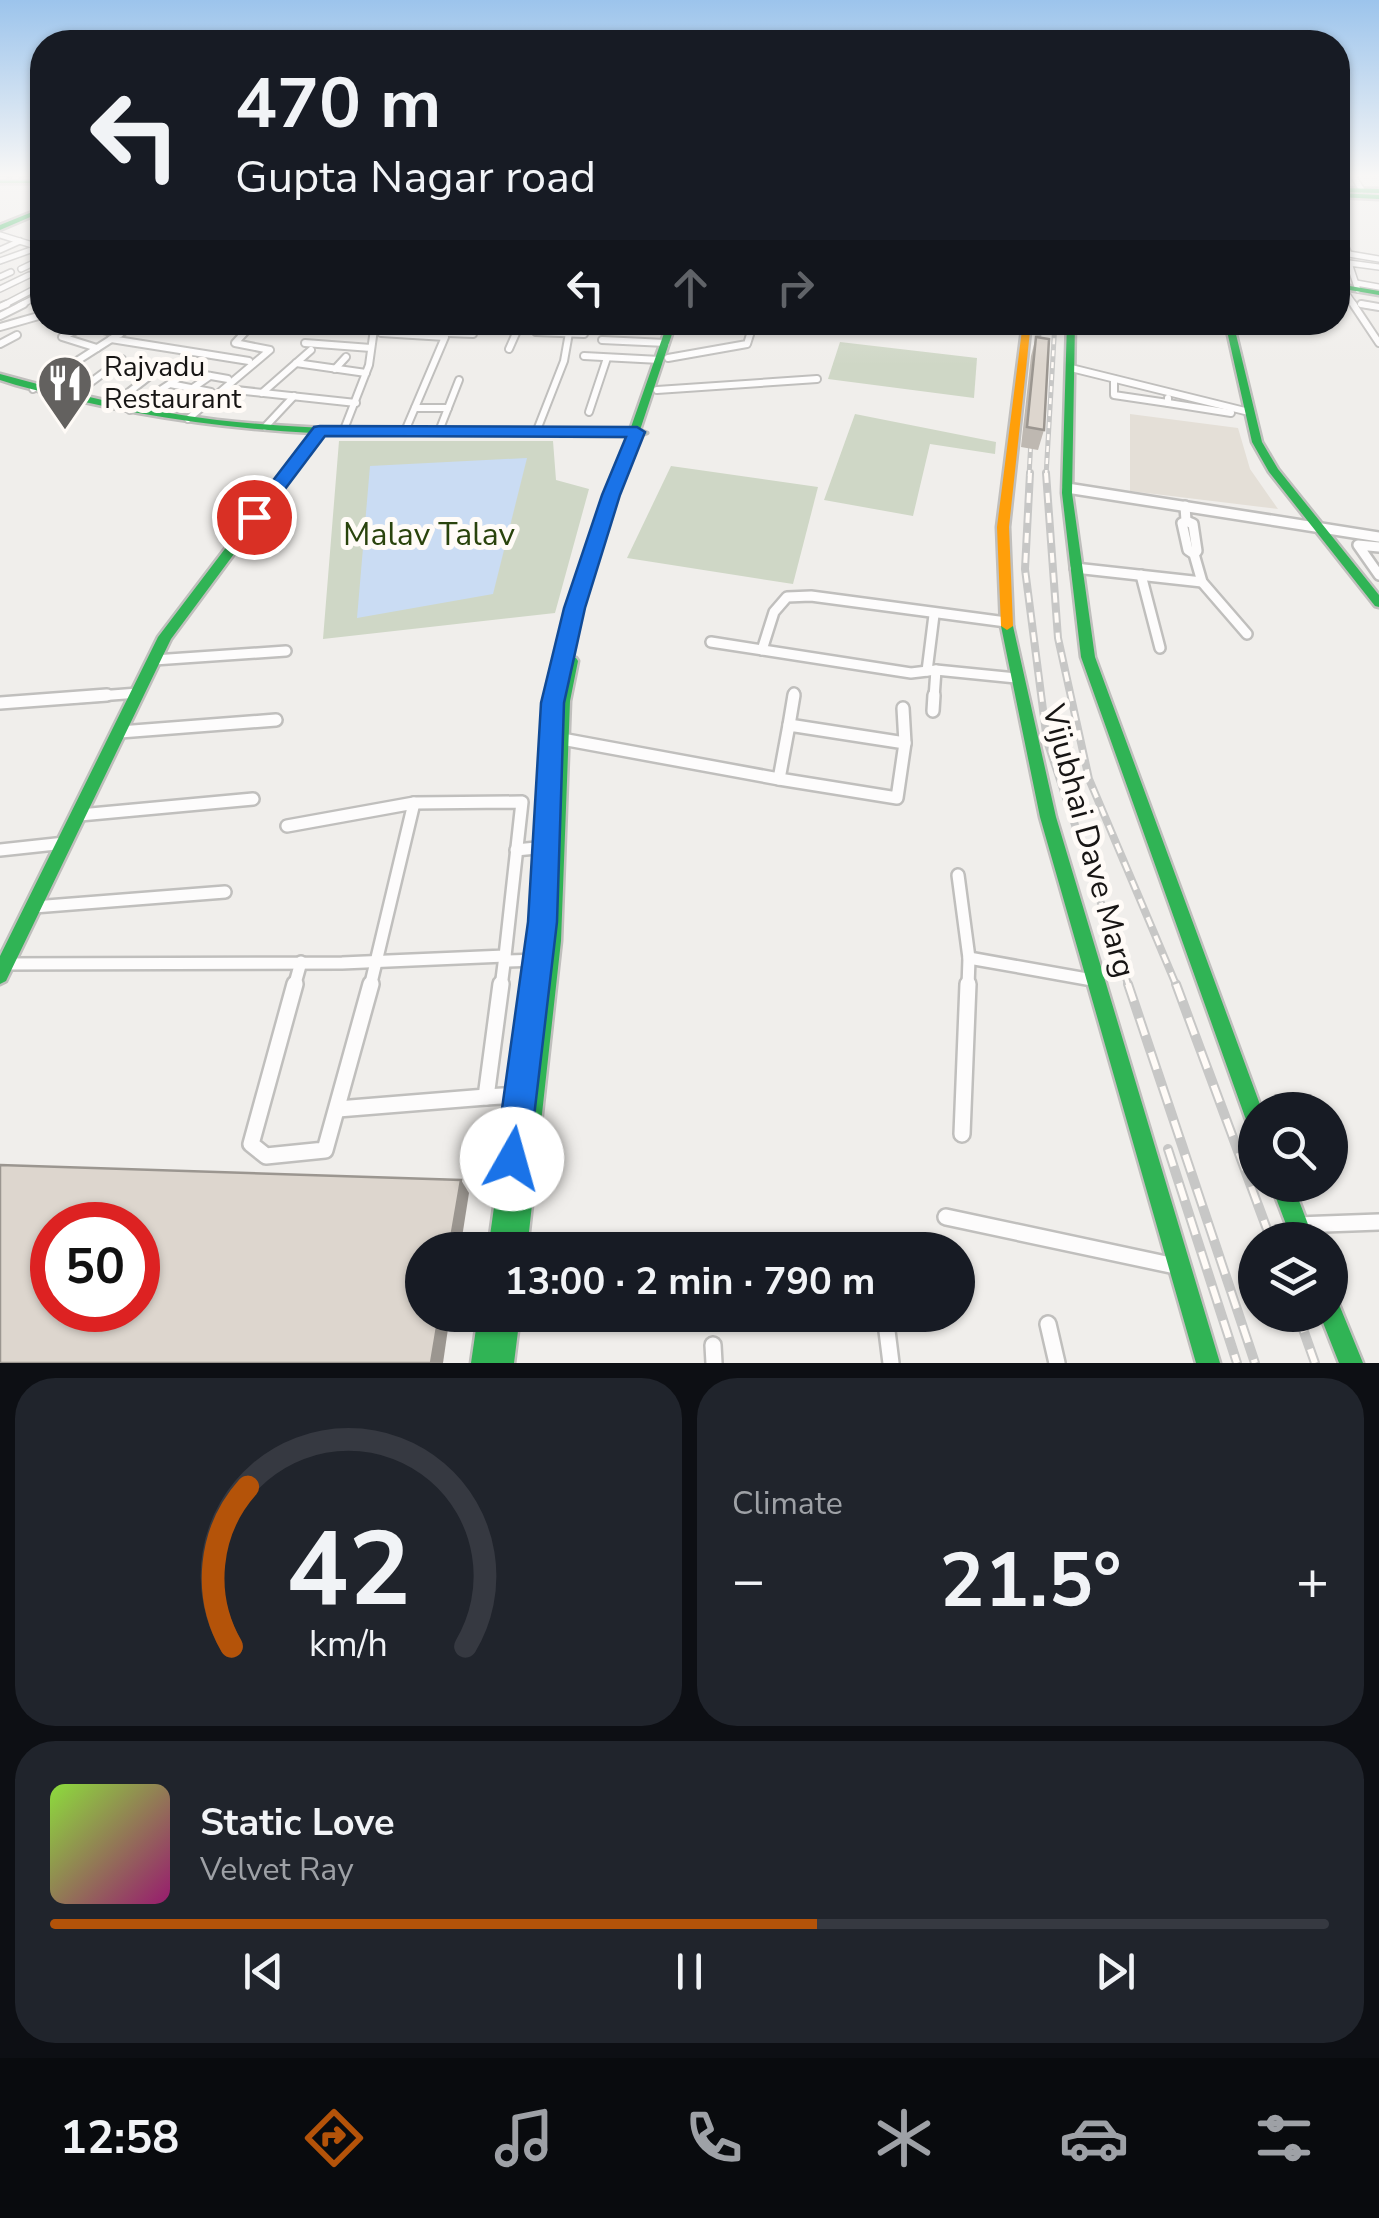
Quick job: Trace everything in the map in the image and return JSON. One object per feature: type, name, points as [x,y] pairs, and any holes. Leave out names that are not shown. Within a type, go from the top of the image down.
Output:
[{"type":"street","points":[[13,238],[30,243]]},
{"type":"street","points":[[0,250],[21,240]]},
{"type":"street","points":[[0,261],[30,251]]},
{"type":"street","points":[[1350,254],[1379,258]]},
{"type":"street","points":[[1350,263],[1379,266]]},
{"type":"street","points":[[21,269],[30,265]]},
{"type":"street","points":[[0,278],[11,272]]},
{"type":"street","points":[[0,289],[28,274]]},
{"type":"street","points":[[1351,290],[1379,290]]},
{"type":"street","points":[[1351,290],[1379,307]]},
{"type":"street","points":[[1351,290],[1379,343]]},
{"type":"street","points":[[0,307],[30,291]]},
{"type":"street","points":[[17,298],[30,300]]},
{"type":"street","points":[[0,316],[30,300]]},
{"type":"street","points":[[0,328],[9,323],[30,322]]},
{"type":"street","points":[[0,344],[18,334]]},
{"type":"street","points":[[66,335],[62,337],[97,348]]},
{"type":"street","points":[[33,389],[118,335]]},
{"type":"street","points":[[191,412],[270,350],[234,343],[242,335]]},
{"type":"street","points":[[342,432],[366,374],[373,335]]},
{"type":"street","points":[[406,432],[446,335]]},
{"type":"street","points":[[509,349],[515,335]]},
{"type":"street","points":[[536,430],[564,360],[569,335]]},
{"type":"street","points":[[518,1232],[552,941],[563,701],[582,607],[670,335]]},
{"type":"street","points":[[584,356],[664,354],[747,344],[750,335]]},
{"type":"street","name":"Vijubhai Dave Marg","points":[[1025,335],[1003,527],[1006,622],[1048,817],[1208,1363]]},
{"type":"street","points":[[1071,335],[1067,488],[1088,657],[1136,798],[1246,1092]]},
{"type":"street","points":[[1231,335],[1257,442],[1273,470],[1379,603]]},
{"type":"street","points":[[112,339],[248,361]]},
{"type":"street","points":[[602,340],[664,354]]},
{"type":"street","points":[[262,393],[296,363],[308,346],[371,348]]},
{"type":"street","points":[[502,1232],[538,960],[552,703],[574,608],[611,495],[657,390],[664,354]]},
{"type":"street","points":[[335,369],[346,356]]},
{"type":"street","points":[[589,412],[607,358]]},
{"type":"street","points":[[71,397],[122,360]]},
{"type":"street","points":[[296,363],[366,374]]},
{"type":"street","points":[[111,406],[160,368],[146,366]]},
{"type":"street","points":[[1070,368],[1250,414]]},
{"type":"street","points":[[130,410],[188,372],[262,393],[356,402]]},
{"type":"street","points":[[174,401],[210,376]]},
{"type":"street","points":[[0,377],[33,389],[130,410],[191,412],[265,427],[342,432],[639,433]]},
{"type":"street","points":[[98,377],[115,380]]},
{"type":"street","points":[[657,390],[817,379]]},
{"type":"street","points":[[1114,379],[1115,406]]},
{"type":"street","points":[[438,431],[459,380]]},
{"type":"street","points":[[170,384],[212,392]]},
{"type":"street","points":[[1168,392],[1168,403]]},
{"type":"street","points":[[1114,394],[1250,414]]},
{"type":"street","points":[[151,396],[174,401],[191,412]]},
{"type":"street","points":[[265,427],[294,396]]},
{"type":"street","points":[[415,408],[448,408]]},
{"type":"street","points":[[320,431],[165,637],[2,968],[538,960]]},
{"type":"street","points":[[1067,488],[1379,537]]},
{"type":"street","points":[[1185,506],[1186,520],[1182,523],[1188,550],[1194,554],[1202,582],[1247,634]]},
{"type":"street","points":[[1379,547],[1358,545],[1379,576]]},
{"type":"street","points":[[1075,568],[1202,582]]},
{"type":"street","points":[[1140,576],[1160,648]]},
{"type":"street","points":[[762,650],[774,612],[788,597],[846,600],[1006,622]]},
{"type":"street","points":[[933,710],[934,615]]},
{"type":"street","points":[[711,642],[911,673],[932,670],[1016,678]]},
{"type":"street","points":[[154,660],[286,651]]},
{"type":"street","points":[[0,702],[138,693]]},
{"type":"street","points":[[778,780],[794,694]]},
{"type":"street","points":[[562,740],[896,798],[905,744],[903,708]]},
{"type":"street","points":[[120,732],[276,720]]},
{"type":"street","points":[[789,725],[905,744]]},
{"type":"street","points":[[80,815],[253,800]]},
{"type":"street","points":[[287,826],[414,803],[522,802],[486,1097]]},
{"type":"street","points":[[301,962],[251,1144],[266,1156],[324,1150],[377,961],[414,803]]},
{"type":"street","points":[[0,850],[66,843]]},
{"type":"street","points":[[516,850],[546,848]]},
{"type":"street","points":[[958,875],[970,958],[962,1134]]},
{"type":"street","points":[[34,907],[224,892]]},
{"type":"street","points":[[970,958],[1099,981]]},
{"type":"street","points":[[338,1109],[520,1095]]},
{"type":"street","points":[[946,1217],[1180,1267]]},
{"type":"street","points":[[1348,1226],[1379,1222]]},
{"type":"street","points":[[1048,1324],[1057,1363]]},
{"type":"street","points":[[483,1363],[488,1332]]},
{"type":"street","points":[[502,1363],[506,1332]]},
{"type":"street","points":[[887,1332],[891,1363]]},
{"type":"street","points":[[1339,1332],[1351,1363]]},
{"type":"shaded area","points":[[1130,414],[1238,428],[1250,469],[1278,509],[1130,491]]},
{"type":"green space","points":[[840,342],[977,358],[974,398],[828,379]]},
{"type":"green space","points":[[855,414],[996,442],[995,454],[930,444],[913,516],[824,500]]},
{"type":"green space","name":"Malav Talav","points":[[339,441],[553,441],[556,480],[589,489],[555,613],[323,639]]},
{"type":"green space","points":[[671,466],[818,487],[793,584],[627,558]]},
{"type":"water","points":[[527,458],[493,594],[357,618],[370,466]]},
{"type":"building","points":[[1036,337],[1049,339],[1044,430],[1027,427]]},
{"type":"building","points":[[0,1165],[461,1180],[452,1232],[405,1232],[405,1332],[436,1332],[431,1363],[0,1363]]},
{"type":"railway","points":[[1036,367],[1039,335]]},
{"type":"railway","points":[[1046,474],[1054,335]]},
{"type":"railway","points":[[1029,476],[1032,422]]},
{"type":"railway","points":[[1030,473],[1025,569],[1047,741],[1128,984]]},
{"type":"railway","points":[[1046,474],[1058,638],[1089,779],[1177,987]]},
{"type":"railway","points":[[1128,984],[1255,1363]]},
{"type":"railway","points":[[1176,984],[1264,1222]]},
{"type":"railway","points":[[1168,1149],[1237,1363]]},
{"type":"railway","points":[[1304,1332],[1315,1363]]},
{"type":"traffic: fast","points":[[1350,288],[1379,293]]},
{"type":"traffic: fast","points":[[501,1232],[543,922],[552,703],[574,608],[668,335]]},
{"type":"traffic: fast","points":[[1071,335],[1067,493],[1088,657],[1246,1092]]},
{"type":"traffic: fast","points":[[1232,335],[1257,442],[1273,470],[1379,603]]},
{"type":"traffic: fast","points":[[0,377],[135,411],[276,428],[398,433],[642,433]]},
{"type":"traffic: fast","points":[[0,975],[165,637],[320,431]]},
{"type":"traffic: fast","points":[[1007,626],[1048,817],[1208,1363]]},
{"type":"traffic: fast","points":[[518,1232],[552,941],[563,701],[571,661]]},
{"type":"traffic: fast","points":[[1288,1202],[1296,1222]]},
{"type":"traffic: fast","points":[[483,1363],[488,1332]]},
{"type":"traffic: fast","points":[[502,1363],[506,1332]]},
{"type":"traffic: fast","points":[[1339,1332],[1351,1363]]},
{"type":"traffic: slow","points":[[1007,626],[1003,527],[1025,335]]},
{"type":"place","name":"Rajvadu Restaurant","points":[[65,432]]},
{"type":"route","points":[[254,517],[320,431],[637,432],[611,495],[574,608],[552,703],[542,922],[512,1159]]}]
